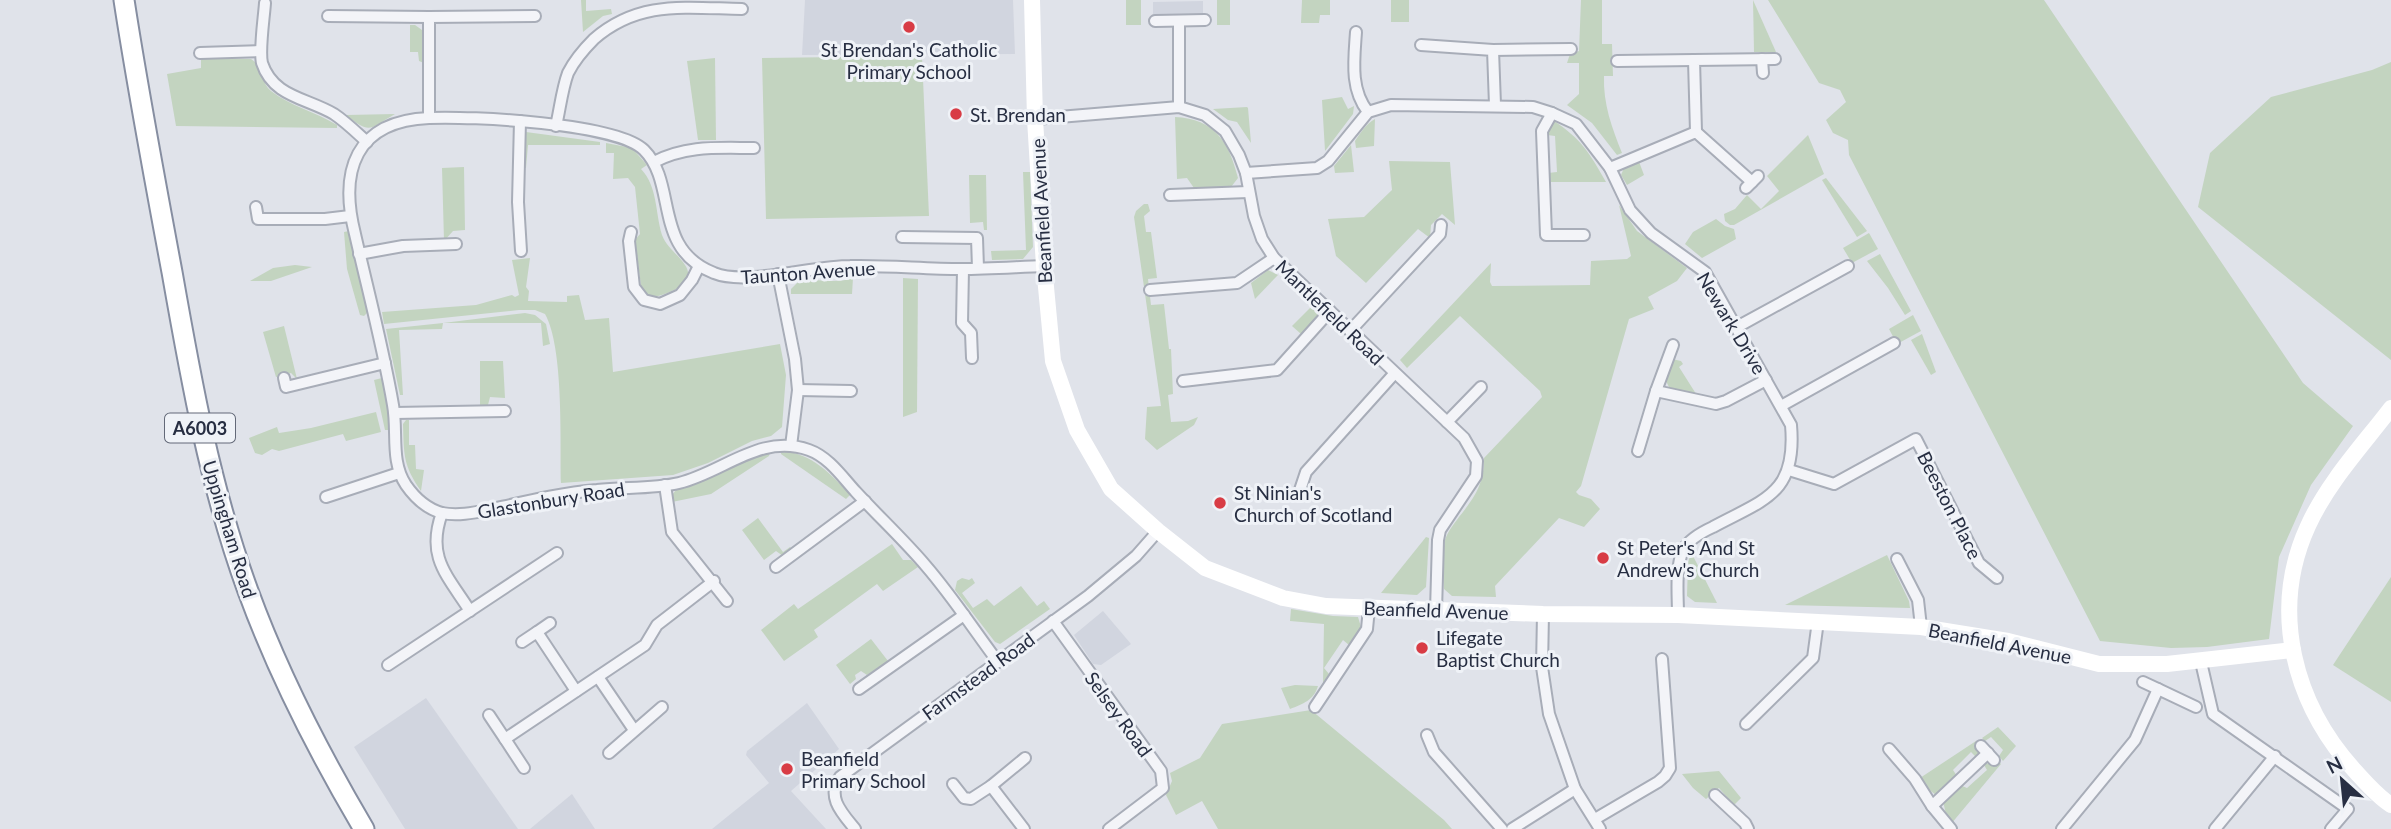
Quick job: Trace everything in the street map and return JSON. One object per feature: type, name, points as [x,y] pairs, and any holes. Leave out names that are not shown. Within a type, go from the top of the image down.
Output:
[{"type":"highway","name":"Uppingham Road","points":[[124,0],[197,413],[220,504],[248,592],[274,654],[327,764],[364,829]]},
{"type":"street","name":"Beanfield Avenue","points":[[1032,0],[1035,119],[1053,361],[1071,416],[1111,489],[1205,568],[1283,598],[1326,606],[1543,614],[1678,615],[1921,627],[2008,641],[2099,664],[2134,666],[2201,662],[2293,650]]},
{"type":"street","points":[[265,3],[262,62],[273,83],[281,90],[334,114],[367,142]]},
{"type":"street","points":[[556,126],[569,70],[591,42],[620,19],[639,10],[659,7],[741,9]]},
{"type":"street","points":[[328,16],[535,16]]},
{"type":"street","points":[[429,17],[429,117]]},
{"type":"street","points":[[1155,21],[1205,20]]},
{"type":"street","points":[[1179,21],[1179,107]]},
{"type":"street","points":[[1245,173],[1317,168],[1328,160],[1368,113],[1355,89],[1356,32]]},
{"type":"street","points":[[1421,45],[1565,52]]},
{"type":"street","points":[[1493,50],[1495,106]]},
{"type":"street","points":[[200,54],[261,51]]},
{"type":"street","points":[[1762,59],[1763,73]]},
{"type":"street","points":[[1617,61],[1774,59]]},
{"type":"street","points":[[1694,60],[1696,132],[1752,182]]},
{"type":"street","name":"Newark Drive","points":[[1368,113],[1391,105],[1533,107],[1576,124],[1611,168],[1630,210],[1651,233],[1705,272],[1791,425],[1793,449],[1789,470]]},
{"type":"street","name":"Mantlefield Road","points":[[1035,119],[1179,107],[1205,115],[1225,131],[1239,155],[1262,239],[1274,258],[1464,438],[1477,461],[1476,476],[1440,530],[1436,611]]},
{"type":"street","points":[[1552,113],[1542,131],[1546,235],[1584,234]]},
{"type":"street","points":[[470,611],[442,568],[438,557],[435,533],[442,513],[427,506],[414,495],[399,473],[395,413],[350,216],[349,175],[360,150],[367,142],[389,126],[402,121],[429,117],[520,121],[603,132],[625,138],[644,150],[654,162],[670,227],[684,251],[699,266],[680,295],[660,304],[644,300],[634,287],[629,241],[631,232]]},
{"type":"street","points":[[520,121],[518,202],[521,251]]},
{"type":"street","points":[[1611,168],[1696,132]]},
{"type":"street","points":[[654,162],[674,153],[697,148],[754,148]]},
{"type":"street","points":[[1181,182],[1176,194],[1248,192]]},
{"type":"street","points":[[256,206],[258,219],[325,219],[350,216]]},
{"type":"street","points":[[1350,331],[1440,234],[1441,225]]},
{"type":"street","points":[[902,237],[976,238],[978,268]]},
{"type":"street","points":[[359,254],[403,246],[456,244]]},
{"type":"street","points":[[1150,290],[1237,283],[1274,258]]},
{"type":"street","name":"Taunton Avenue","points":[[699,266],[725,277],[751,277],[850,266],[963,269],[1044,266]]},
{"type":"street","points":[[1737,327],[1848,266]]},
{"type":"street","points":[[963,269],[962,323],[971,334],[972,358]]},
{"type":"street","points":[[778,274],[795,359],[798,390],[791,446]]},
{"type":"street","points":[[1183,382],[1277,369],[1330,311]]},
{"type":"street","points":[[1780,406],[1894,343]]},
{"type":"street","points":[[1653,446],[1639,446],[1673,345]]},
{"type":"street","points":[[1852,351],[1858,362]]},
{"type":"street","points":[[284,377],[286,387],[385,363]]},
{"type":"street","points":[[1299,493],[1306,472],[1394,374]]},
{"type":"street","points":[[1656,391],[1716,404],[1766,380]]},
{"type":"street","points":[[1447,422],[1468,393],[1481,387]]},
{"type":"street","points":[[798,390],[851,391]]},
{"type":"street","points":[[2391,408],[2339,475],[2308,526],[2299,553],[2291,596],[2293,650],[2306,697],[2320,725],[2342,756],[2386,802],[2391,821]]},
{"type":"street","points":[[395,413],[505,411]]},
{"type":"street","name":"Beeston Place","points":[[1789,470],[1834,484],[1922,437],[1979,563],[1997,578]]},
{"type":"street","name":"Glastonbury Road","points":[[442,513],[473,513],[561,495],[665,485],[702,476],[758,448],[791,446],[819,455],[865,501],[923,562],[998,662]]},
{"type":"street","points":[[1678,615],[1679,571],[1683,550],[1688,543],[1699,534],[1768,497],[1789,470]]},
{"type":"street","points":[[339,507],[331,496],[399,473]]},
{"type":"street","points":[[665,485],[672,532],[727,601]]},
{"type":"street","points":[[776,567],[865,501]]},
{"type":"street","name":"Farmstead Road","points":[[855,829],[840,810],[834,796],[835,785],[840,777],[1112,577],[1136,556],[1158,531]]},
{"type":"street","points":[[390,659],[470,611],[550,553]]},
{"type":"street","points":[[1897,559],[1918,600],[1921,627]]},
{"type":"street","points":[[505,739],[645,645],[657,625],[713,582]]},
{"type":"street","points":[[1315,707],[1367,629],[1369,608]]},
{"type":"street","points":[[1543,614],[1542,667],[1549,715],[1575,789],[1597,824],[1658,782],[1670,768],[1662,659]]},
{"type":"street","points":[[858,674],[862,686],[964,615]]},
{"type":"street","name":"Selsey Road","points":[[1053,621],[1161,771],[1163,788],[1108,829]]},
{"type":"street","points":[[1746,724],[1813,659],[1818,621]]},
{"type":"street","points":[[522,642],[550,623]]},
{"type":"street","points":[[537,632],[576,691]]},
{"type":"street","points":[[2201,662],[2213,714],[2348,809],[2331,829]]},
{"type":"street","points":[[1650,674],[1663,672]]},
{"type":"street","points":[[598,677],[634,730]]},
{"type":"street","points":[[2143,682],[2196,707]]},
{"type":"street","points":[[2062,829],[2135,740],[2158,690]]},
{"type":"street","points":[[1322,696],[1333,704]]},
{"type":"street","points":[[609,753],[662,707]]},
{"type":"street","points":[[489,715],[524,768]]},
{"type":"street","points":[[1427,735],[1434,752],[1502,829]]},
{"type":"street","points":[[1889,749],[1916,779],[1932,806],[1951,829]]},
{"type":"street","points":[[1932,806],[1988,753]]},
{"type":"street","points":[[2215,829],[2275,756]]},
{"type":"street","points":[[953,784],[964,798],[971,799],[1025,758]]},
{"type":"street","points":[[991,786],[1024,829]]},
{"type":"street","points":[[1512,829],[1575,789]]},
{"type":"street","points":[[1715,795],[1748,829]]},
{"type":"shaded area","name":"St Brendan's Catholic Primary School","points":[[805,0],[1013,0],[1015,54],[802,55]]},
{"type":"shaded area","points":[[1203,1],[1203,16],[1153,16],[1153,2]]},
{"type":"shaded area","points":[[1103,611],[1131,644],[1101,665],[1093,664],[1074,635]]},
{"type":"shaded area","points":[[426,698],[518,829],[405,829],[354,747]]},
{"type":"shaded area","name":"Beanfield Primary School","points":[[807,703],[839,749],[791,791],[826,829],[712,829],[769,783],[746,755],[747,751]]},
{"type":"shaded area","points":[[572,794],[595,829],[530,829]]},
{"type":"green space","points":[[581,0],[586,0],[586,11],[611,9],[612,14],[603,16],[583,32]]},
{"type":"green space","points":[[1126,0],[1141,0],[1141,25],[1126,25]]},
{"type":"green space","points":[[1217,0],[1230,0],[1230,25],[1217,25]]},
{"type":"green space","points":[[1302,0],[1330,0],[1330,15],[1320,15],[1319,23],[1301,23]]},
{"type":"green space","points":[[1391,0],[1409,0],[1409,22],[1391,22]]},
{"type":"green space","points":[[1581,0],[1602,0],[1602,44],[1612,44],[1613,76],[1604,76],[1605,96],[1622,153],[1617,155],[1592,123],[1567,105],[1579,94],[1579,63],[1567,63],[1570,54],[1579,51]]},
{"type":"green space","points":[[1753,0],[1776,52],[1754,52]]},
{"type":"green space","points":[[1768,0],[2044,0],[2303,383],[2353,426],[2311,485],[2279,557],[2269,639],[2207,647],[2171,648],[2100,641],[1849,155],[1848,140],[1833,133],[1826,120],[1846,102],[1840,90],[1819,83]]},
{"type":"green space","points":[[410,25],[422,30],[424,63],[419,61],[418,52],[410,52]]},
{"type":"green space","points":[[922,56],[929,216],[766,219],[762,58]]},
{"type":"green space","points":[[201,58],[251,59],[271,91],[286,101],[329,120],[337,125],[337,128],[176,126],[167,74],[201,68]]},
{"type":"green space","points":[[715,58],[716,140],[698,140],[687,61]]},
{"type":"green space","points":[[2391,62],[2391,360],[2198,207],[2210,153],[2271,97],[2372,70]]},
{"type":"green space","points":[[1342,97],[1348,109],[1354,106],[1353,114],[1325,151],[1322,100]]},
{"type":"green space","points":[[1247,107],[1251,143],[1237,122],[1228,120],[1213,109]]},
{"type":"green space","points":[[395,114],[370,128],[346,115]]},
{"type":"green space","points":[[1175,117],[1200,122],[1225,143],[1238,178],[1231,187],[1194,188],[1187,178],[1177,179]]},
{"type":"green space","points":[[1375,119],[1374,146],[1356,148],[1355,141]]},
{"type":"green space","points":[[1554,121],[1584,147],[1606,182],[1549,182],[1548,173],[1557,172],[1555,136],[1547,135]]},
{"type":"green space","points":[[526,132],[600,142],[600,145],[528,145],[526,168]]},
{"type":"green space","points":[[1808,135],[1824,174],[1734,225],[1725,221],[1724,214],[1735,209],[1747,195],[1761,209],[1779,191],[1767,176]]},
{"type":"green space","points":[[606,143],[632,148],[647,165],[641,169],[653,192],[662,235],[688,272],[683,284],[670,292],[648,298],[641,286],[635,240],[640,234],[635,187],[628,178],[613,179],[614,153],[606,153]]},
{"type":"green space","points":[[1351,145],[1354,172],[1335,173],[1334,166]]},
{"type":"green space","points":[[1638,159],[1644,175],[1627,185],[1621,175],[1624,168]]},
{"type":"green space","points":[[1389,161],[1450,162],[1455,225],[1442,214],[1431,225],[1430,238],[1418,229],[1366,283],[1336,256],[1328,219],[1364,217],[1392,190]]},
{"type":"green space","points":[[464,167],[465,230],[453,231],[444,241],[442,168]]},
{"type":"green space","points":[[1023,172],[1030,172],[1033,247],[1023,259],[992,260],[991,251],[1026,250]]},
{"type":"green space","points":[[969,175],[986,175],[987,230],[984,230],[983,222],[970,223]]},
{"type":"green space","points":[[1826,178],[1867,231],[1857,237],[1822,180]]},
{"type":"green space","points":[[1144,204],[1148,204],[1150,211],[1144,216],[1146,232],[1151,232],[1157,278],[1148,279],[1151,305],[1164,304],[1171,349],[1173,394],[1168,395],[1171,422],[1188,421],[1198,417],[1194,425],[1157,450],[1145,439],[1147,407],[1161,406],[1134,217]]},
{"type":"green space","points":[[1619,205],[1637,231],[1687,268],[1677,281],[1648,297],[1654,309],[1629,319],[1581,486],[1576,492],[1591,499],[1600,509],[1584,527],[1559,518],[1495,586],[1496,597],[1452,596],[1444,589],[1443,558],[1446,537],[1478,490],[1484,458],[1542,397],[1540,391],[1460,316],[1407,368],[1400,360],[1491,263],[1492,286],[1590,285],[1591,261],[1627,259],[1631,256]]},
{"type":"green space","points":[[1716,219],[1734,229],[1736,239],[1702,258],[1685,244],[1693,232]]},
{"type":"green space","points":[[349,231],[368,310],[364,316],[360,315],[347,269],[344,232]]},
{"type":"green space","points":[[1869,233],[1878,249],[1852,263],[1843,248]]},
{"type":"green space","points":[[1880,254],[1911,311],[1905,315],[1867,261]]},
{"type":"green space","points":[[530,258],[526,287],[529,291],[528,301],[567,302],[567,296],[579,295],[585,320],[609,318],[613,372],[780,344],[786,375],[782,427],[771,436],[752,441],[708,463],[673,475],[561,483],[558,371],[551,329],[545,314],[535,310],[519,310],[384,324],[382,312],[476,305],[512,295],[515,297],[519,295],[512,260]]},
{"type":"green space","points":[[295,265],[312,267],[271,281],[250,281],[273,268]]},
{"type":"green space","points":[[1268,270],[1278,275],[1255,299],[1251,283]]},
{"type":"green space","points":[[853,278],[852,294],[791,294],[791,289],[800,280],[833,281]]},
{"type":"green space","points":[[903,278],[918,279],[917,412],[903,417]]},
{"type":"green space","points":[[1312,306],[1319,314],[1301,334],[1292,326]]},
{"type":"green space","points":[[525,313],[535,315],[546,324],[550,344],[543,346],[541,323],[443,323]]},
{"type":"green space","points":[[1913,315],[1921,331],[1897,344],[1889,329]]},
{"type":"green space","points":[[443,323],[442,329],[399,330],[403,395],[400,395],[386,329]]},
{"type":"green space","points":[[284,326],[297,379],[291,373],[276,377],[263,332]]},
{"type":"green space","points":[[1922,334],[1936,372],[1931,375],[1911,340]]},
{"type":"green space","points":[[1672,359],[1681,361],[1683,364],[1679,367],[1698,397],[1669,387],[1665,379]]},
{"type":"green space","points":[[480,361],[503,361],[505,398],[490,397],[488,405],[480,405]]},
{"type":"green space","points":[[382,378],[389,430],[385,430],[374,380]]},
{"type":"green space","points":[[376,412],[381,432],[346,441],[343,434],[279,451],[272,449],[262,455],[255,453],[249,438],[277,427],[279,433]]},
{"type":"green space","points":[[409,420],[409,445],[415,445],[416,469],[424,470],[421,491],[406,459],[403,424]]},
{"type":"green space","points":[[781,451],[811,460],[828,472],[850,495],[846,499],[781,454]]},
{"type":"green space","points":[[770,452],[769,456],[711,494],[672,502],[672,495],[676,490],[694,485]]},
{"type":"green space","points":[[758,518],[783,552],[790,547],[793,550],[783,556],[776,551],[764,560],[742,530]]},
{"type":"green space","points":[[1426,537],[1429,538],[1426,587],[1417,595],[1381,593]]},
{"type":"green space","points":[[892,544],[903,560],[911,560],[918,567],[883,591],[877,584],[814,630],[818,637],[784,661],[761,630],[794,604],[798,609]]},
{"type":"green space","points":[[1691,552],[1717,603],[1695,602],[1687,596]]},
{"type":"green space","points":[[1887,555],[1910,608],[1785,605]]},
{"type":"green space","points":[[2391,577],[2391,702],[2333,665]]},
{"type":"green space","points":[[972,578],[975,583],[962,593],[973,608],[987,599],[994,606],[1021,586],[1037,606],[1044,601],[1050,609],[1000,644],[995,642],[955,590],[957,581]]},
{"type":"green space","points":[[1291,609],[1358,617],[1361,627],[1349,645],[1343,640],[1324,668],[1329,674],[1323,683],[1324,624],[1290,621]]},
{"type":"green space","points":[[871,639],[888,661],[867,675],[861,671],[850,684],[836,665]]},
{"type":"green space","points":[[1295,685],[1318,686],[1311,698],[1290,709],[1281,688]]},
{"type":"green space","points":[[1311,710],[1452,829],[1218,829],[1202,801],[1176,815],[1166,795],[1172,781],[1170,773],[1200,758],[1222,724]]},
{"type":"green space","points":[[1998,727],[2016,746],[2003,761],[1999,756],[2003,750],[1991,737],[1985,741],[1982,738]]},
{"type":"green space","points":[[1976,741],[1979,753],[1976,757],[1971,752],[1953,770],[1957,776],[1936,795],[1928,789],[1920,778]]},
{"type":"green space","points":[[1996,760],[2001,764],[1951,824],[1947,819],[1943,801],[1960,785],[1967,788],[1987,770],[1984,765]]},
{"type":"green space","points":[[1719,771],[1741,798],[1734,805],[1719,788],[1706,799],[1682,774]]},
{"type":"place","name":"St Brendan's Catholic Primary School","points":[[909,27]]},
{"type":"place","name":"St. Brendan","points":[[956,114]]},
{"type":"place","name":"St Ninian's Church of Scotland","points":[[1220,503]]},
{"type":"place","name":"St Peter's And St Andrew's Church","points":[[1603,558]]},
{"type":"place","name":"Lifegate Baptist Church","points":[[1422,648]]},
{"type":"place","name":"Beanfield Primary School","points":[[787,769]]}]
